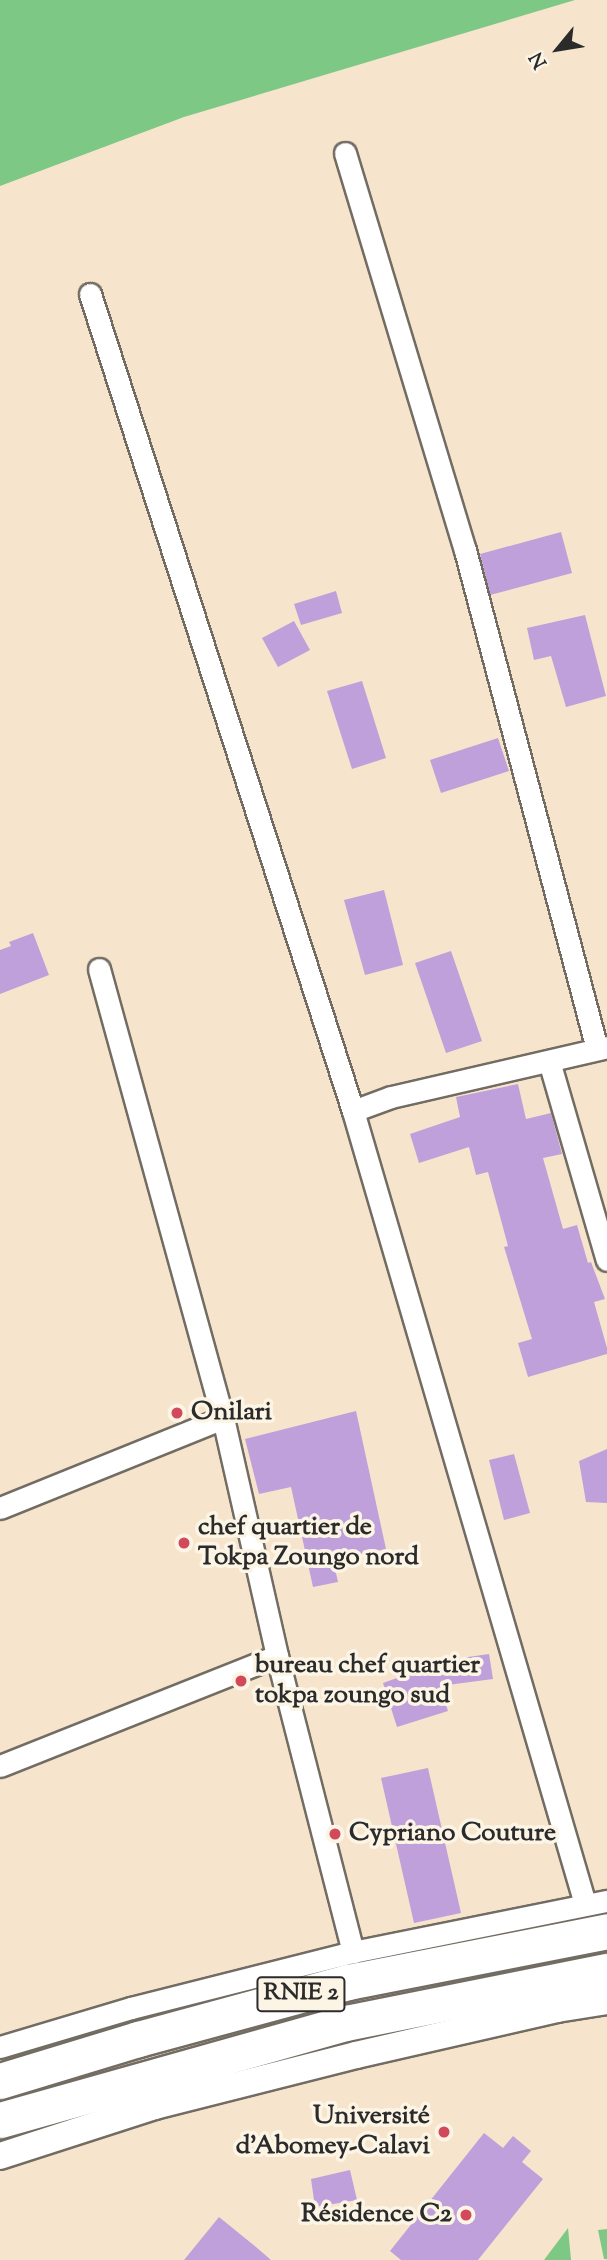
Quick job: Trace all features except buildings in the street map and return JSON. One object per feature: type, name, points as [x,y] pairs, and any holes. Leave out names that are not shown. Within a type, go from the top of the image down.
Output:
[{"type":"highway","name":"RNIE 2","points":[[0,2081],[138,2039],[348,1982],[607,1930]]},
{"type":"highway","name":"RNIE 2","points":[[0,2120],[346,2023],[607,1971]]},
{"type":"street","points":[[345,153],[465,550],[602,1048],[391,1097],[353,1111]]},
{"type":"street","points":[[90,295],[353,1111],[585,1905]]},
{"type":"street","points":[[99,969],[223,1419],[276,1656],[353,1952]]},
{"type":"street","points":[[549,1061],[607,1259]]},
{"type":"street","points":[[0,1508],[223,1419]]},
{"type":"street","points":[[0,1766],[276,1656]]},
{"type":"street","points":[[0,2047],[131,2008],[353,1952],[607,1901]]},
{"type":"street","points":[[0,2155],[182,2099],[370,2052],[607,2001]]},
{"type":"green space","points":[[0,0],[575,0],[184,117],[0,186]]},
{"type":"green space","points":[[568,2228],[571,2260],[544,2260]]},
{"type":"green space","points":[[607,2229],[607,2259],[604,2259],[598,2230]]},
{"type":"place","name":"Onilari","points":[[177,1413]]},
{"type":"place","name":"chef quartier de Tokpa Zoungo nord","points":[[184,1543]]},
{"type":"place","name":"bureau chef quartier tokpa zoungo sud","points":[[241,1681]]},
{"type":"place","name":"Cypriano Couture","points":[[335,1834]]},
{"type":"place","name":"Université d'Abomey-Calavi","points":[[444,2132]]},
{"type":"place","name":"Résidence C2","points":[[466,2215]]}]
